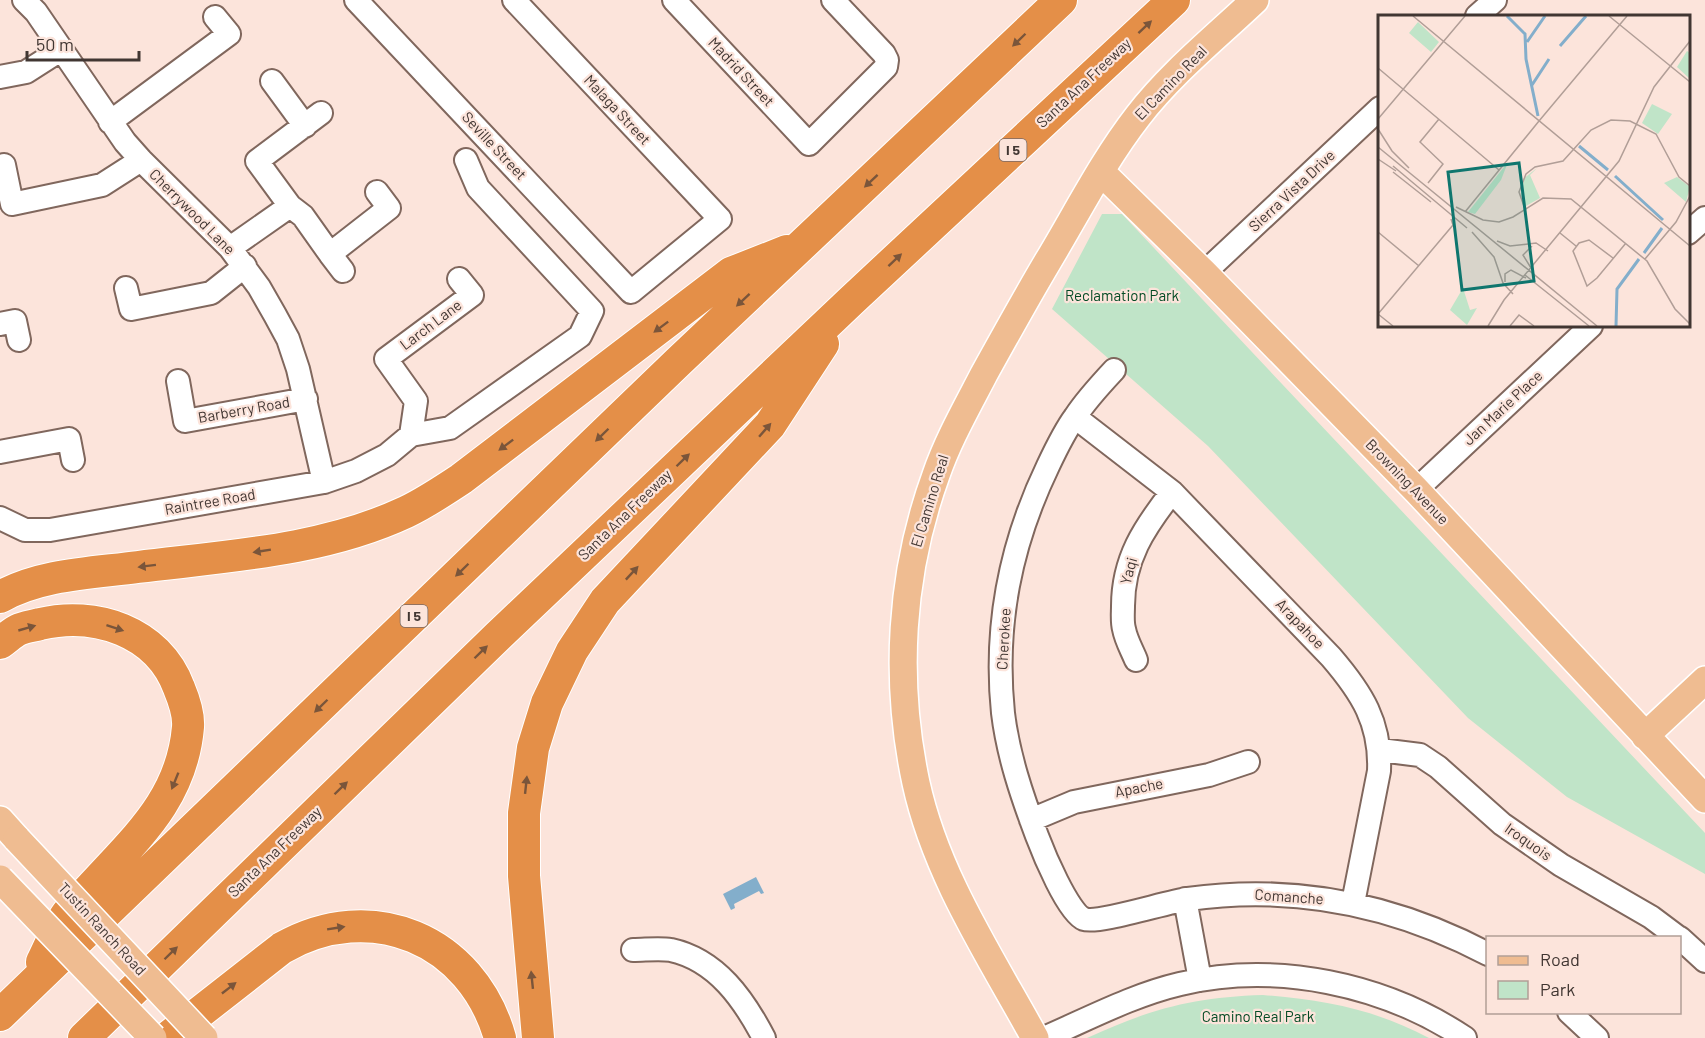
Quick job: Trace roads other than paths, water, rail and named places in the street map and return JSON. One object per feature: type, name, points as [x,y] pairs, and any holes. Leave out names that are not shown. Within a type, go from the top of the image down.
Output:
[{"type":"highway","name":"I 5","points":[[0,1015],[801,246],[1061,0]]},
{"type":"highway","name":"Santa Ana Freeway","points":[[84,1038],[498,636],[852,300],[1174,0]]},
{"type":"highway","points":[[0,597],[19,586],[57,578],[255,553],[319,542],[404,513],[433,498],[461,479],[731,273],[801,246]]},
{"type":"highway","points":[[538,1038],[524,876],[524,813],[533,748],[547,703],[572,651],[605,601],[770,425],[852,300]]},
{"type":"highway","points":[[0,644],[19,629],[58,620],[90,620],[124,630],[159,653],[175,677],[185,704],[188,725],[183,759],[170,793],[144,828],[67,914],[29,988]]},
{"type":"highway","points":[[167,1038],[282,948],[324,930],[358,925],[402,932],[430,944],[445,954],[465,973],[485,1000],[500,1038]]},
{"type":"main road","name":"El Camino Real","points":[[1035,1038],[953,888],[927,823],[913,766],[905,712],[903,638],[906,598],[921,525],[936,475],[957,425],[1022,305],[1101,172],[1154,96],[1255,0]]},
{"type":"main road","name":"Browning Avenue","points":[[1101,172],[1204,273],[1416,490],[1705,799]]},
{"type":"main road","points":[[1645,736],[1705,680]]},
{"type":"main road","name":"Tustin Ranch Road","points":[[8,830],[204,1038]]},
{"type":"main road","points":[[0,879],[153,1038]]},
{"type":"street","name":"Cherrywood Lane","points":[[24,0],[36,12],[110,122],[141,160],[230,248],[259,287],[288,339],[306,399],[324,482]]},
{"type":"street","name":"Malaga Street","points":[[514,0],[720,219],[631,292]]},
{"type":"street","name":"Madrid Street","points":[[674,0],[809,144],[886,67],[887,60],[884,54],[833,0]]},
{"type":"street","points":[[1478,15],[1495,0]]},
{"type":"street","name":"Seville Street","points":[[370,5],[631,292]]},
{"type":"street","points":[[110,122],[228,34],[215,17]]},
{"type":"street","points":[[0,77],[26,72],[62,49]]},
{"type":"street","points":[[272,81],[313,120],[257,161],[290,206],[303,216],[336,262],[383,200]]},
{"type":"street","name":"Sierra Vista Drive","points":[[1204,273],[1378,110]]},
{"type":"street","points":[[4,165],[12,204],[102,185],[141,160]]},
{"type":"street","points":[[411,435],[450,428],[580,336],[592,311],[478,188],[466,160]]},
{"type":"street","points":[[230,248],[290,206]]},
{"type":"street","points":[[1690,232],[1705,218]]},
{"type":"street","points":[[126,288],[131,309],[211,292],[244,266]]},
{"type":"street","name":"Larch Lane","points":[[411,435],[416,401],[377,365],[471,295],[459,279]]},
{"type":"street","points":[[0,324],[15,321],[19,340]]},
{"type":"street","name":"Jan Marie Place","points":[[1416,490],[1590,327]]},
{"type":"street","name":"Cherokee","points":[[1083,919],[1070,905],[1041,849],[1031,820],[1014,766],[1004,714],[1001,663],[1004,612],[1010,571],[1035,494],[1062,438],[1075,417],[1113,370]]},
{"type":"street","name":"Barberry Road","points":[[178,381],[186,421],[306,399]]},
{"type":"street","name":"Arapahoe","points":[[1075,417],[1172,492],[1354,683],[1375,727],[1380,750],[1379,771],[1353,903]]},
{"type":"street","name":"Raintree Road","points":[[0,518],[25,530],[50,530],[324,482],[356,471],[387,454],[411,435]]},
{"type":"street","points":[[0,452],[69,439],[73,460]]},
{"type":"street","name":"Yaqi","points":[[1136,660],[1123,628],[1123,592],[1127,568],[1139,539],[1172,492]]},
{"type":"street","name":"Iroquois","points":[[1380,750],[1420,755],[1438,766],[1502,824],[1527,842],[1562,866],[1651,917],[1676,936]]},
{"type":"street","name":"Apache","points":[[1031,820],[1074,802],[1209,775],[1248,762]]},
{"type":"street","name":"Comanche","points":[[1083,919],[1096,921],[1185,899],[1240,894],[1292,895],[1353,903],[1420,923],[1460,939],[1486,953]]},
{"type":"street","points":[[1185,899],[1200,980]]},
{"type":"street","name":"Iroquois","points":[[1681,940],[1705,961]]},
{"type":"street","points":[[633,950],[670,950],[715,971],[745,1003],[764,1038]]},
{"type":"street","points":[[1044,1038],[1142,996],[1179,984],[1200,980],[1275,976],[1326,982],[1382,997],[1406,1006],[1464,1038]]},
{"type":"street","points":[[1571,1014],[1592,1036]]},
{"type":"water","points":[[756,877],[764,893],[761,894],[759,891],[734,904],[735,908],[731,910],[723,894]]},
{"type":"park label","name":"Reclamation Park","points":[[1122,296]]},
{"type":"park label","name":"Camino Real Park","points":[[1258,1017]]}]
